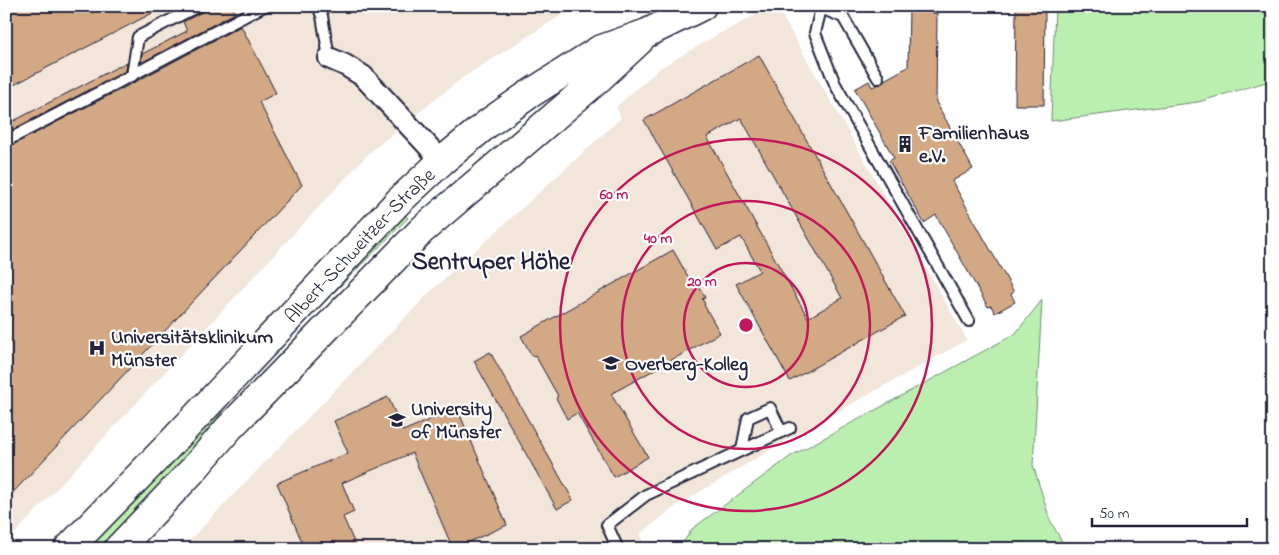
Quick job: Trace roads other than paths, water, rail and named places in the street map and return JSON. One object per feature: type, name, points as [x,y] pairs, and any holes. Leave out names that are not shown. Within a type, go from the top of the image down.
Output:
[{"type":"street","name":"Albert-Schweitzer-Straße","points":[[68,549],[174,440],[398,202],[442,161],[487,124],[556,76],[600,50],[647,33],[702,6]]},
{"type":"street","name":"Albert-Schweitzer-Straße","points":[[118,549],[230,428],[416,236],[596,80],[647,33]]},
{"type":"street","points":[[329,58],[363,76],[468,189]]},
{"type":"lane","points":[[132,76],[138,37],[198,6]]},
{"type":"lane","points":[[318,6],[322,16],[329,58]]},
{"type":"lane","points":[[6,141],[263,7]]},
{"type":"lane","points":[[878,78],[843,17],[821,7],[815,34],[835,84],[969,321]]},
{"type":"lane","points":[[618,549],[607,525],[646,495],[786,430],[770,408],[748,418],[742,450]]},
{"type":"place","name":"Familienhaus e.V.","points":[[905,144]]},
{"type":"place","name":"Universitätsklinikum Münster","points":[[97,348]]},
{"type":"place","name":"Overberg-Kolleg","points":[[611,363]]},
{"type":"place","name":"University of Münster","points":[[397,420]]},
{"type":"district","name":"Sentruper Höhe","points":[[491,260]]}]
